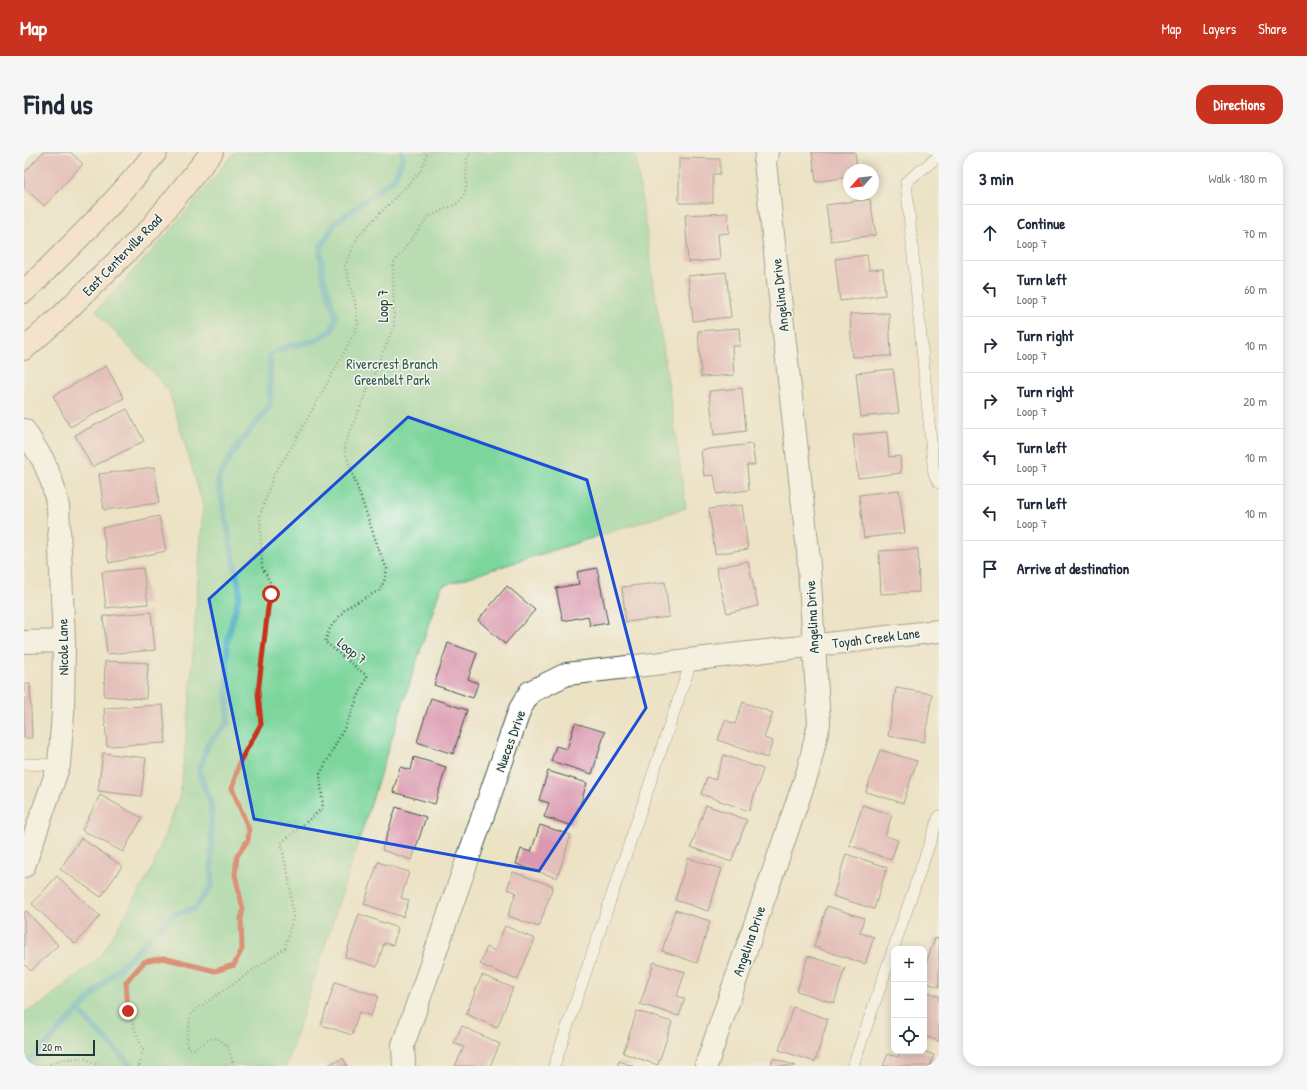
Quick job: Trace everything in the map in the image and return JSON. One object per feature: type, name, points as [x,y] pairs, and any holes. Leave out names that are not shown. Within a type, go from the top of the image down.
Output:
[{"type":"main road","points":[[24,292],[94,223],[126,189],[156,152]]},
{"type":"main road","name":"East Centerville Road","points":[[24,350],[149,230],[212,152]]},
{"type":"street","name":"Angelina Drive","points":[[706,1066],[808,771],[819,724],[808,551],[765,162],[767,152]]},
{"type":"street","name":"Nicole Lane","points":[[24,430],[43,460],[52,482],[58,506],[64,641],[63,713],[59,765],[24,866]]},
{"type":"street","name":"Toyah Creek Lane","points":[[814,645],[939,631]]},
{"type":"street","points":[[24,642],[64,641]]},
{"type":"street","name":"Nueces Drive","points":[[404,1066],[403,1045],[520,709],[530,692],[567,674],[814,645]]},
{"type":"lane","points":[[939,156],[906,182],[934,474],[939,483]]},
{"type":"lane","points":[[554,1066],[692,659]]},
{"type":"lane","points":[[24,764],[59,765]]},
{"type":"lane","points":[[853,1066],[939,816]]},
{"type":"path","name":"Loop 7","points":[[139,1066],[143,1050],[128,1011],[126,982],[144,962],[163,958],[215,971],[234,965],[242,949],[241,919],[243,909],[235,875],[237,856],[248,840],[249,830],[232,788],[240,761],[261,724],[258,693],[271,584],[262,566],[260,516],[274,474],[290,450],[358,325],[355,302],[344,266],[358,236],[421,171],[428,152]]},
{"type":"path","name":"Loop 7","points":[[234,1066],[228,1047],[217,1038],[209,1039],[195,1049],[189,1048],[186,1044],[191,1013],[285,948],[293,918],[289,879],[281,843],[323,808],[320,774],[346,726],[366,676],[326,642],[330,628],[346,608],[380,590],[385,579],[387,569],[348,460],[345,444],[394,326],[393,264],[428,217],[458,203],[464,196],[466,187],[467,159],[471,152]]},
{"type":"path","points":[[46,1066],[63,1059],[84,1058],[99,1066]]},
{"type":"highlighted area","points":[[408,417],[587,480],[646,708],[539,871],[254,819],[209,599]]},
{"type":"green space","name":"Rivercrest Branch Greenbelt Park","points":[[235,152],[635,152],[686,508],[441,586],[286,1066],[24,1066],[24,1012],[40,1005],[101,956],[151,871],[180,795],[189,711],[203,505],[169,391],[96,311],[164,238]]},
{"type":"building","points":[[43,152],[70,152],[83,164],[44,206],[24,187],[24,173]]},
{"type":"building","points":[[812,152],[855,152],[856,164],[843,164],[843,178],[816,182]]},
{"type":"building","points":[[679,158],[720,159],[720,174],[713,174],[713,203],[679,203]]},
{"type":"building","points":[[870,200],[876,235],[831,241],[826,205]]},
{"type":"building","points":[[728,213],[729,233],[718,234],[720,260],[688,262],[685,215]]},
{"type":"building","points":[[867,255],[869,270],[883,269],[885,295],[840,301],[835,259]]},
{"type":"building","points":[[726,272],[731,317],[693,321],[688,276]]},
{"type":"building","points":[[889,313],[891,356],[852,357],[850,314]]},
{"type":"building","points":[[739,328],[740,346],[732,346],[734,375],[701,377],[698,331]]},
{"type":"building","points":[[106,366],[124,398],[70,427],[53,396]]},
{"type":"building","points":[[893,369],[899,413],[861,417],[856,373]]},
{"type":"building","points":[[742,388],[746,431],[714,435],[709,391]]},
{"type":"building","points":[[127,409],[144,441],[92,467],[75,435]]},
{"type":"building","points":[[887,432],[889,457],[900,456],[901,473],[858,478],[853,435]]},
{"type":"building","points":[[752,444],[755,465],[747,465],[749,490],[717,494],[714,475],[704,476],[701,450]]},
{"type":"building","points":[[155,467],[159,503],[104,510],[99,474]]},
{"type":"building","points":[[899,490],[905,533],[864,538],[859,495]]},
{"type":"building","points":[[742,505],[748,549],[715,554],[709,509]]},
{"type":"building","points":[[159,516],[166,551],[109,563],[102,528]]},
{"type":"building","points":[[918,549],[919,592],[881,594],[879,551]]},
{"type":"building","points":[[748,561],[758,606],[727,613],[716,568]]},
{"type":"building","points":[[143,568],[148,604],[106,608],[102,572]]},
{"type":"building","points":[[597,568],[608,623],[590,626],[588,616],[563,621],[556,588],[579,584],[577,572]]},
{"type":"building","points":[[665,582],[669,617],[626,622],[622,587]]},
{"type":"building","points":[[507,586],[535,610],[505,644],[478,620]]},
{"type":"building","points":[[151,612],[155,650],[107,654],[103,616]]},
{"type":"building","points":[[448,643],[477,653],[468,679],[478,683],[473,698],[434,685]]},
{"type":"building","points":[[105,661],[148,663],[146,699],[104,696]]},
{"type":"building","points":[[24,684],[30,684],[32,738],[24,738]]},
{"type":"building","points":[[896,688],[932,694],[924,742],[888,736]]},
{"type":"building","points":[[431,698],[467,710],[453,754],[417,742]]},
{"type":"building","points":[[743,702],[773,713],[764,738],[773,741],[767,758],[718,740],[725,720],[735,724]]},
{"type":"building","points":[[163,705],[166,743],[107,746],[104,708]]},
{"type":"building","points":[[575,723],[605,732],[592,774],[551,761],[556,746],[567,749]]},
{"type":"building","points":[[880,750],[917,761],[903,803],[866,792]]},
{"type":"building","points":[[103,753],[146,758],[141,796],[98,791]]},
{"type":"building","points":[[724,755],[763,769],[749,811],[701,794],[707,777],[715,780]]},
{"type":"building","points":[[414,757],[446,767],[435,804],[393,792],[400,767],[411,770]]},
{"type":"building","points":[[548,771],[587,783],[573,826],[544,817],[549,803],[539,800]]},
{"type":"building","points":[[100,795],[142,818],[123,852],[82,830]]},
{"type":"building","points":[[706,805],[747,820],[731,862],[691,847]]},
{"type":"building","points":[[863,805],[892,815],[885,836],[898,840],[891,860],[849,845]]},
{"type":"building","points":[[396,807],[426,817],[412,860],[382,850]]},
{"type":"building","points":[[540,825],[571,835],[557,878],[516,864],[521,849],[531,852]]},
{"type":"building","points":[[81,838],[122,866],[101,897],[60,869]]},
{"type":"building","points":[[846,854],[887,867],[874,909],[833,896]]},
{"type":"building","points":[[688,858],[722,869],[708,911],[675,900]]},
{"type":"building","points":[[378,862],[409,872],[401,898],[409,900],[403,917],[364,904]]},
{"type":"building","points":[[513,872],[553,886],[539,927],[508,916],[516,892],[507,889]]},
{"type":"building","points":[[57,876],[100,916],[75,944],[32,904]]},
{"type":"building","points":[[827,906],[864,918],[860,933],[874,937],[865,964],[814,947]]},
{"type":"building","points":[[675,910],[710,921],[697,963],[662,951]]},
{"type":"building","points":[[26,911],[58,945],[31,971],[24,964],[24,913]]},
{"type":"building","points":[[359,914],[398,928],[393,945],[384,943],[377,967],[345,957]]},
{"type":"building","points":[[505,926],[535,939],[517,980],[480,964],[487,947],[495,951]]},
{"type":"building","points":[[935,938],[939,939],[939,987],[927,983],[927,961]]},
{"type":"building","points":[[808,956],[845,968],[834,1003],[797,991]]},
{"type":"building","points":[[654,962],[685,972],[677,996],[685,999],[679,1016],[640,1004]]},
{"type":"building","points":[[482,975],[513,988],[497,1028],[466,1014]]},
{"type":"building","points":[[335,982],[378,996],[371,1016],[359,1012],[352,1035],[321,1025]]},
{"type":"building","points":[[927,992],[939,996],[939,1041],[927,1037]]},
{"type":"building","points":[[793,1007],[828,1019],[815,1062],[779,1050]]},
{"type":"building","points":[[637,1011],[672,1022],[658,1065],[623,1053]]},
{"type":"building","points":[[462,1026],[500,1044],[490,1066],[455,1066],[464,1047],[454,1043]]},
{"type":"building","points":[[927,1052],[934,1055],[930,1066],[883,1066],[888,1054],[898,1057],[899,1054],[927,1054]]},
{"type":"building","points":[[343,1058],[347,1066],[326,1066]]},
{"type":"building","points":[[773,1058],[796,1066],[771,1066]]},
{"type":"building","points":[[619,1061],[633,1066],[617,1066]]},
{"type":"waterway","points":[[25,1066],[112,975],[174,914],[194,909],[212,886],[211,804],[199,771],[208,744],[228,723],[227,641],[240,592],[218,479],[233,452],[270,406],[270,355],[288,346],[315,341],[332,330],[336,317],[323,277],[320,248],[336,222],[395,178],[403,157],[402,152]]},
{"type":"waterway","points":[[78,1010],[131,1066]]},
{"type":"route","points":[[128,1011],[126,982],[144,962],[163,958],[215,971],[234,965],[242,949],[241,919],[243,909],[235,875],[237,856],[248,840],[249,830],[232,788],[240,761],[261,724],[258,693],[271,594]]}]
